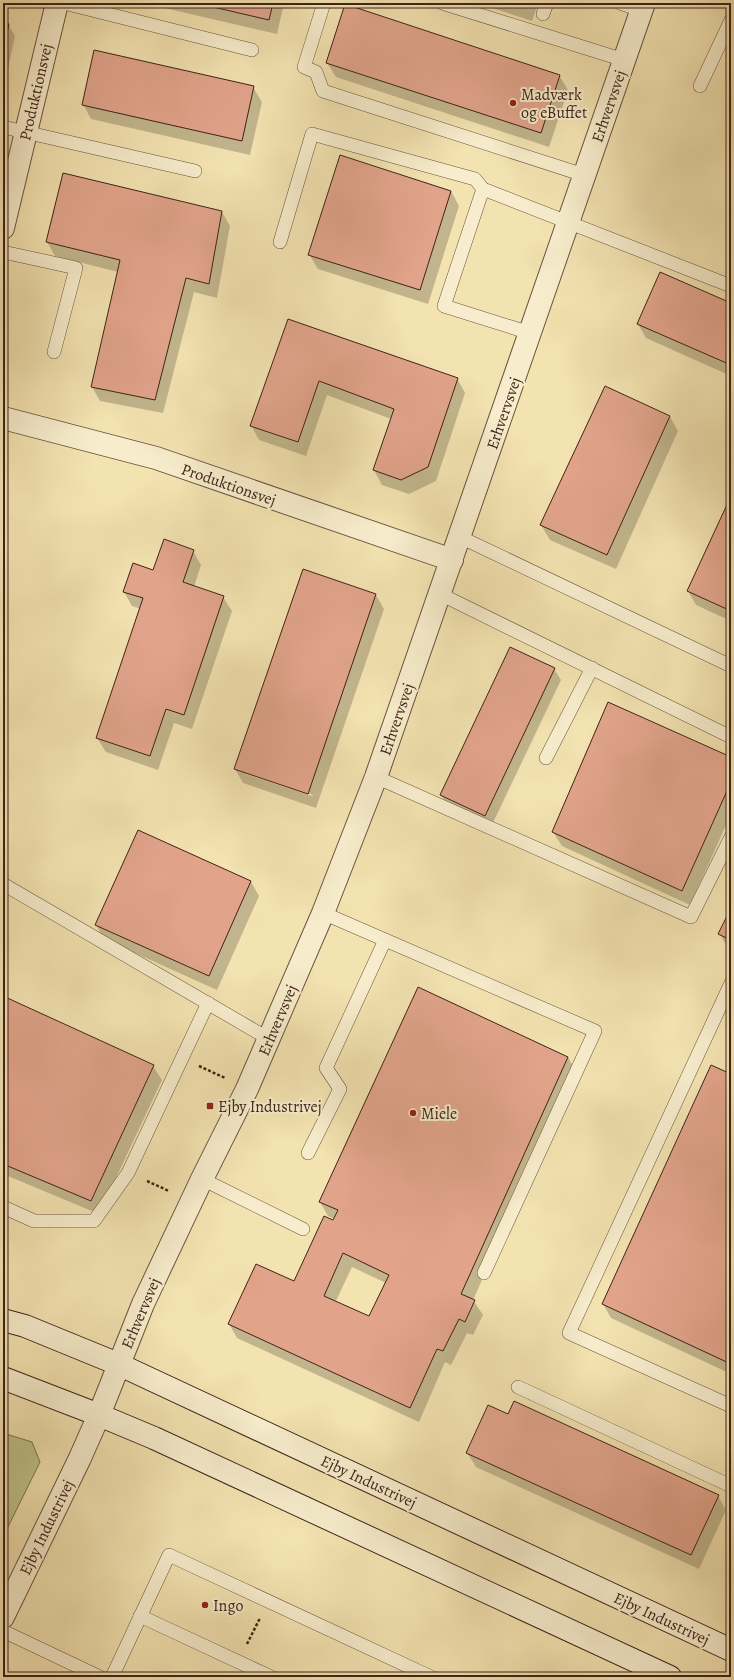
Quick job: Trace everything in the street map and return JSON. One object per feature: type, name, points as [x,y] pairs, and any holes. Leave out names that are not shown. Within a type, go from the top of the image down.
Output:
[{"type":"street","name":"Produktionsvej","points":[[3,228],[57,3]]},
{"type":"street","name":"Erhvervsvej","points":[[99,1414],[143,1304],[269,1039],[322,913],[376,777],[642,7]]},
{"type":"street","name":"Produktionsvej","points":[[3,418],[156,458],[452,560]]},
{"type":"street","name":"Ejby Industrivej","points":[[3,1320],[25,1326],[118,1364],[731,1650]]},
{"type":"street","points":[[3,1378],[99,1414],[154,1438],[670,1677]]},
{"type":"street","name":"Ejby Industrivej","points":[[3,1617],[99,1414]]},
{"type":"lane","points":[[64,3],[252,50]]},
{"type":"lane","points":[[324,3],[304,66],[316,72],[323,91],[584,175]]},
{"type":"lane","points":[[442,3],[624,60]]},
{"type":"lane","points":[[620,3],[642,7]]},
{"type":"lane","points":[[700,86],[731,20]]},
{"type":"lane","points":[[3,127],[195,171]]},
{"type":"lane","points":[[280,242],[312,134],[475,179],[483,190],[731,286]]},
{"type":"lane","points":[[483,190],[444,306],[530,333]]},
{"type":"lane","points":[[3,252],[76,268],[54,352]]},
{"type":"lane","points":[[460,537],[731,666]]},
{"type":"lane","points":[[440,594],[731,737]]},
{"type":"lane","points":[[546,758],[592,668]]},
{"type":"lane","points":[[376,777],[691,917],[731,837]]},
{"type":"lane","points":[[3,884],[269,1039]]},
{"type":"lane","points":[[322,913],[596,1031],[484,1273]]},
{"type":"lane","points":[[308,1153],[340,1089],[326,1068],[386,940]]},
{"type":"lane","points":[[731,983],[569,1333],[731,1406]]},
{"type":"lane","points":[[3,1207],[34,1221],[94,1221],[128,1173],[208,1003]]},
{"type":"lane","points":[[202,1179],[303,1229]]},
{"type":"lane","points":[[518,1387],[731,1486]]},
{"type":"lane","points":[[112,1677],[169,1555],[431,1677]]},
{"type":"lane","points":[[140,1616],[271,1677]]},
{"type":"lane","points":[[3,1630],[100,1677]]},
{"type":"path","points":[[182,1058],[247,1088]]},
{"type":"path","points":[[128,1173],[191,1201]]},
{"type":"path","points":[[239,1662],[267,1601]]},
{"type":"green space","points":[[3,1433],[32,1442],[40,1462],[3,1537]]},
{"type":"building","points":[[196,3],[273,3],[269,20]]},
{"type":"building","points":[[511,3],[526,3],[524,7]]},
{"type":"building","points":[[345,4],[560,75],[541,133],[326,63]]},
{"type":"building","points":[[3,22],[9,24],[3,51]]},
{"type":"building","points":[[94,50],[254,86],[242,141],[82,105]]},
{"type":"building","points":[[340,155],[451,191],[420,290],[308,255]]},
{"type":"building","points":[[63,173],[222,211],[209,284],[186,278],[155,400],[91,387],[120,260],[46,242]]},
{"type":"building","points":[[660,272],[731,303],[731,365],[637,324]]},
{"type":"building","points":[[288,319],[458,378],[428,467],[401,480],[373,470],[394,409],[319,381],[298,442],[250,426]]},
{"type":"building","points":[[605,386],[670,416],[607,555],[540,525]]},
{"type":"building","points":[[731,496],[731,611],[687,591]]},
{"type":"building","points":[[164,539],[194,550],[183,582],[224,596],[184,715],[166,709],[150,756],[96,738],[143,598],[123,592],[133,563],[153,570]]},
{"type":"building","points":[[303,569],[376,594],[308,794],[234,769]]},
{"type":"building","points":[[510,647],[555,668],[485,816],[440,795]]},
{"type":"building","points":[[608,702],[731,757],[731,782],[682,891],[552,832]]},
{"type":"building","points":[[138,830],[251,881],[209,976],[95,925]]},
{"type":"building","points":[[731,908],[731,940],[718,934]]},
{"type":"building","points":[[418,987],[568,1057],[461,1294],[475,1300],[465,1322],[459,1319],[443,1351],[437,1349],[410,1408],[228,1324],[256,1264],[294,1281],[324,1216],[333,1220],[338,1210],[319,1202]],"holes":[[[343,1253],[389,1275],[369,1316],[324,1296]]]},
{"type":"building","points":[[3,996],[154,1065],[91,1201],[3,1164]]},
{"type":"building","points":[[711,1065],[731,1074],[731,1364],[602,1304]]},
{"type":"building","points":[[514,1401],[719,1495],[691,1555],[466,1453],[488,1405],[508,1414]]},
{"type":"place","name":"Madværk og eBuffet","points":[[513,103]]},
{"type":"place","name":"Ejby Industrivej","points":[[210,1106]]},
{"type":"place","name":"Miele","points":[[413,1113]]},
{"type":"place","name":"Ingo","points":[[205,1605]]}]
